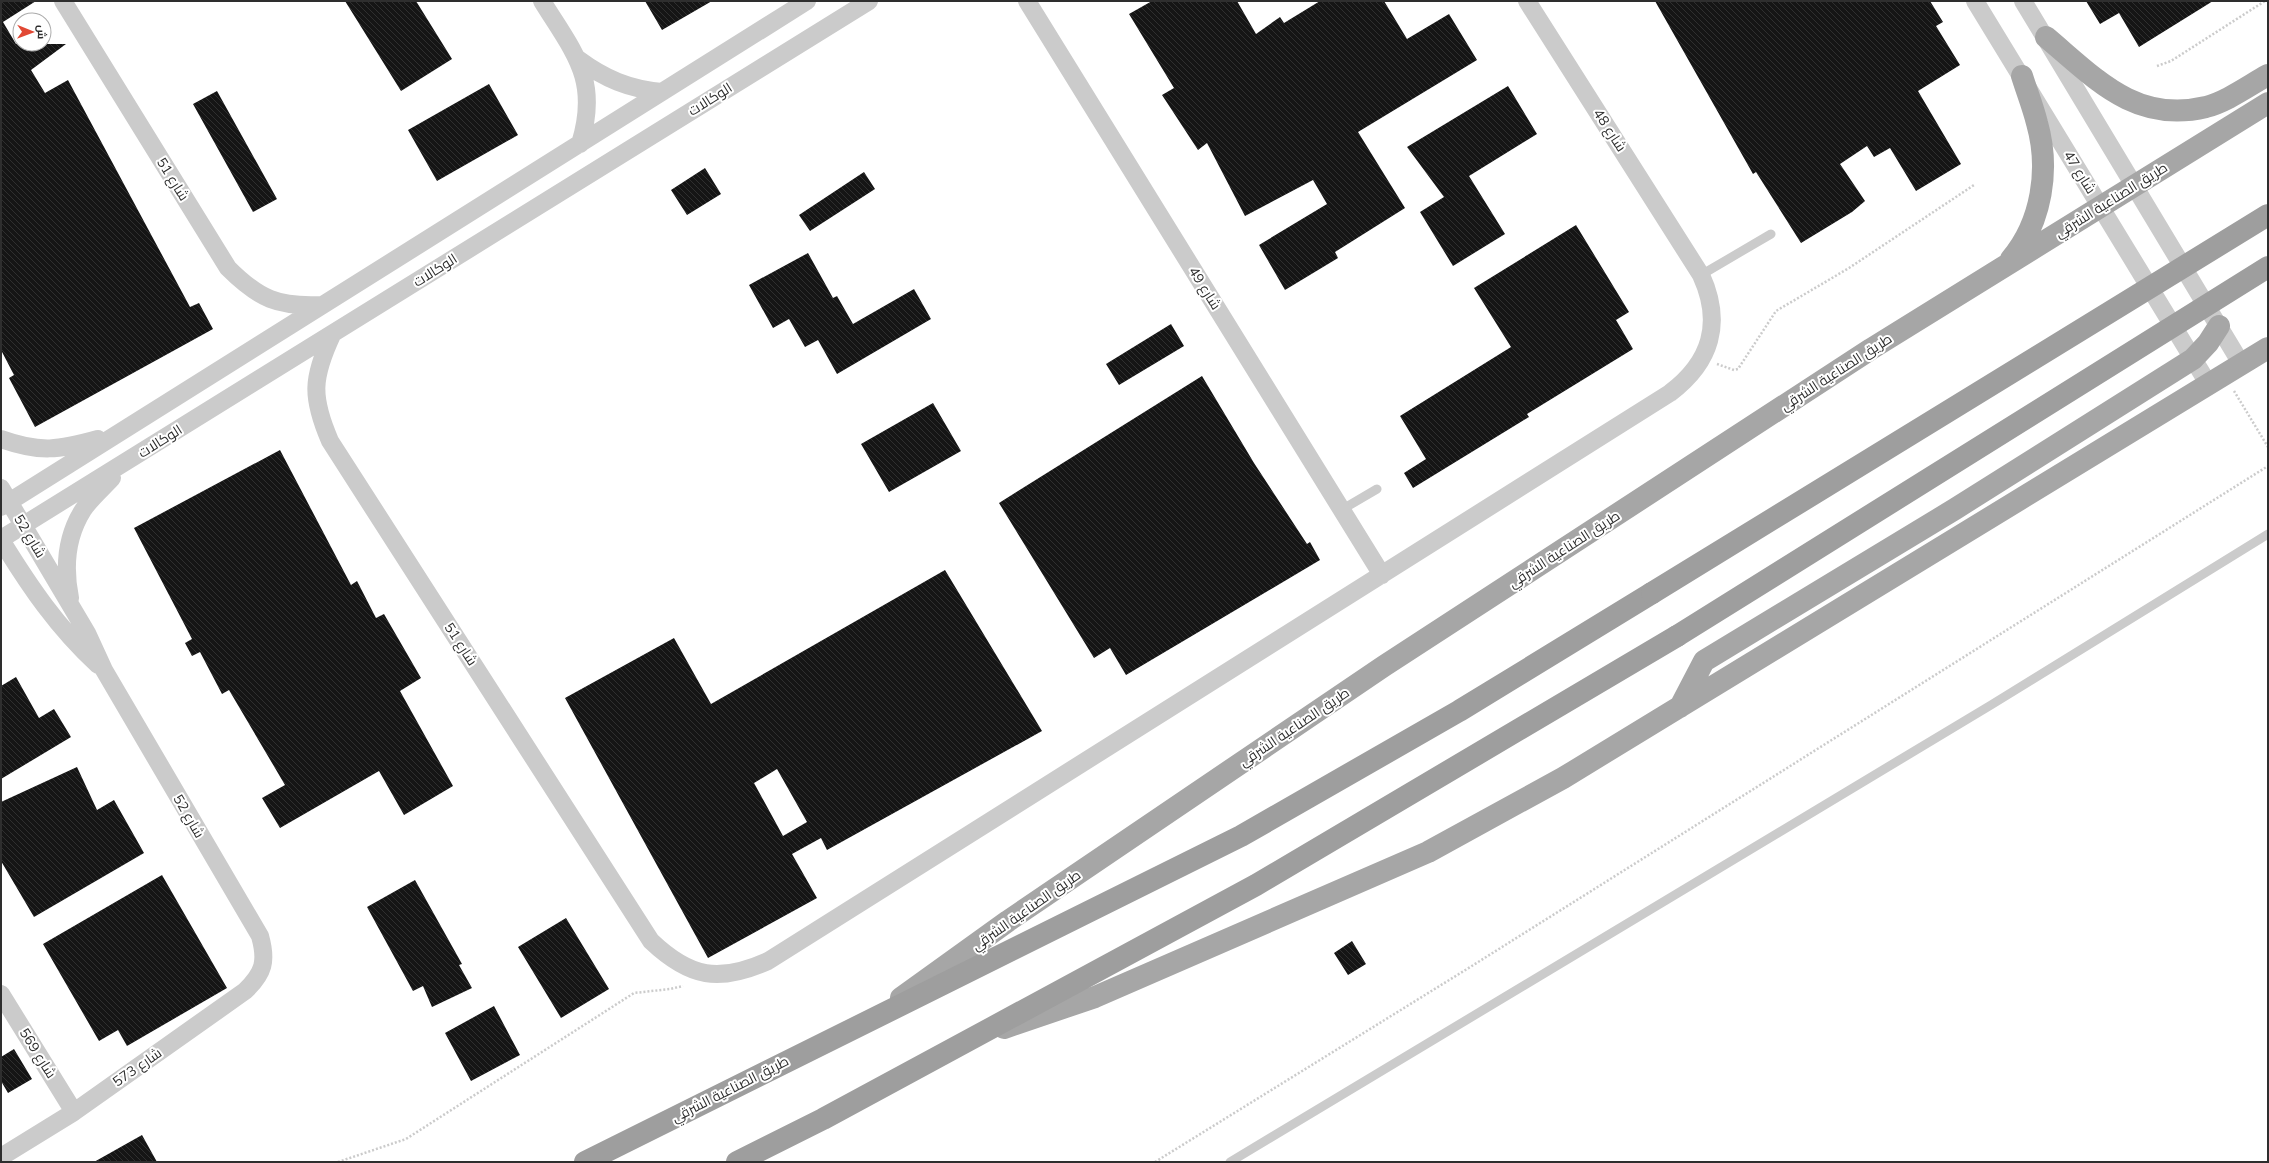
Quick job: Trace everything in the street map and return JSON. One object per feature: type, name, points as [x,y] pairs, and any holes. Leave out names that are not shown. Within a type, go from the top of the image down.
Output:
[{"type":"highway","name":"طريق الصناعية الشرقي","points":[[585,1162],[1241,836],[1459,711],[2268,215]]},
{"type":"highway","points":[[737,1162],[823,1119],[1256,886],[1677,636],[2268,267]]},
{"type":"main road","points":[[2046,36],[2109,90],[2144,107],[2183,110],[2206,106],[2229,97],[2268,75]]},
{"type":"main road","points":[[2005,265],[2017,251],[2031,226],[2042,185],[2043,153],[2039,131],[2022,76]]},
{"type":"main road","name":"طريق الصناعية الشرقي","points":[[875,1017],[1008,921],[1391,662],[1864,354],[2268,103]]},
{"type":"main road","points":[[1679,708],[1704,661],[1955,509],[2193,359],[2208,343],[2219,326]]},
{"type":"main road","points":[[968,1040],[1095,997],[1428,852],[1563,778],[2268,348]]},
{"type":"street","name":"شارع 51","points":[[63,1],[228,268],[247,287],[270,300],[295,306],[322,305]]},
{"type":"street","points":[[542,1],[578,60],[586,80],[588,101],[586,123],[580,144]]},
{"type":"street","name":"الوكالات","points":[[4,499],[116,434],[807,1]]},
{"type":"street","name":"الوكالات","points":[[1,540],[869,1]]},
{"type":"street","name":"شارع 49","points":[[1027,1],[1343,509],[1382,575]]},
{"type":"street","name":"شارع 48","points":[[1527,1],[1702,275]]},
{"type":"street","name":"شارع 47","points":[[1975,1],[2193,359],[2225,375]]},
{"type":"street","points":[[2023,1],[2046,36],[2219,326],[2225,375]]},
{"type":"street","points":[[578,60],[597,73],[617,83],[639,90],[662,92]]},
{"type":"street","points":[[1382,575],[1670,393],[1685,382],[1702,359],[1712,331],[1713,312],[1710,294],[1702,275]]},
{"type":"street","name":"شارع 51","points":[[332,334],[320,360],[316,388],[319,415],[330,441],[651,941],[670,959],[700,972],[719,975],[745,972],[768,961],[1382,575]]},
{"type":"street","points":[[1,439],[34,449],[62,449],[116,434]]},
{"type":"street","points":[[71,606],[66,576],[68,542],[83,510],[126,462]]},
{"type":"street","name":"شارع 52","points":[[4,499],[24,526],[87,633],[104,670],[260,936],[264,951],[263,966]]},
{"type":"street","name":"شارع 52","points":[[1,540],[31,590],[48,612],[74,642],[104,670]]},
{"type":"street","name":"شارع 573","points":[[1,1157],[74,1112],[245,991],[256,980],[263,966]]},
{"type":"street","name":"شارع 569","points":[[1,994],[74,1112]]},
{"type":"lane","points":[[1702,275],[1771,234]]},
{"type":"lane","points":[[1343,509],[1377,489]]},
{"type":"lane","points":[[1230,1162],[1991,705],[2268,534]]},
{"type":"path","points":[[2157,66],[2171,61],[2265,1]]},
{"type":"path","points":[[1702,359],[1734,370],[1738,369],[1776,311],[1849,268],[1974,185]]},
{"type":"path","points":[[2225,375],[2268,447]]},
{"type":"path","points":[[1154,1162],[1466,969],[2268,466]]},
{"type":"path","points":[[338,1162],[406,1139],[634,993],[670,989],[684,985]]},
{"type":"building","points":[[1,1],[36,1],[19,12],[12,12],[12,16],[3,22],[12,37],[12,52],[52,52],[52,44],[66,44],[31,70],[45,93],[68,80],[190,307],[199,303],[213,329],[35,427],[9,378],[14,375],[1,350]]},
{"type":"building","points":[[345,1],[416,1],[452,59],[401,91]]},
{"type":"building","points":[[645,1],[712,1],[662,30]]},
{"type":"building","points":[[1152,1],[1237,1],[1256,34],[1280,17],[1284,23],[1320,1],[1384,1],[1407,39],[1449,14],[1477,60],[1358,132],[1405,208],[1335,252],[1338,258],[1285,290],[1259,245],[1327,204],[1313,180],[1245,216],[1207,143],[1198,150],[1162,95],[1174,88],[1129,14]]},
{"type":"building","points":[[1655,1],[1930,1],[1943,22],[1936,26],[1960,65],[1918,91],[1961,164],[1916,191],[1890,148],[1874,157],[1867,146],[1840,164],[1865,201],[1852,212],[1801,243],[1756,172],[1753,174]]},
{"type":"building","points":[[2086,1],[2213,1],[2139,47],[2119,13],[2100,24]]},
{"type":"building","points":[[489,84],[518,135],[437,181],[408,130]]},
{"type":"building","points":[[1508,86],[1537,134],[1469,176],[1505,234],[1453,266],[1420,212],[1444,197],[1407,147]]},
{"type":"building","points":[[217,91],[277,199],[253,212],[193,104]]},
{"type":"building","points":[[705,168],[721,194],[687,215],[671,190]]},
{"type":"building","points":[[864,172],[875,189],[810,231],[799,215]]},
{"type":"building","points":[[1576,225],[1629,312],[1616,320],[1633,349],[1527,414],[1529,417],[1413,488],[1404,473],[1426,459],[1400,416],[1511,347],[1474,288]]},
{"type":"building","points":[[808,253],[833,298],[837,296],[853,324],[914,289],[931,319],[837,374],[818,340],[805,347],[789,319],[773,328],[749,285]]},
{"type":"building","points":[[1171,324],[1184,346],[1119,385],[1106,364]]},
{"type":"building","points":[[1202,376],[1254,463],[1307,544],[1310,542],[1320,560],[1126,675],[1110,648],[1094,658],[999,503]]},
{"type":"building","points":[[933,403],[961,451],[889,492],[861,444]]},
{"type":"building","points":[[280,450],[351,585],[357,581],[376,618],[384,614],[421,678],[400,691],[453,786],[404,815],[379,771],[280,828],[262,798],[285,785],[229,690],[222,694],[200,652],[192,656],[185,643],[192,639],[134,528]]},
{"type":"building","points":[[945,570],[1042,731],[827,850],[821,838],[792,854],[817,898],[708,958],[565,698],[674,638],[711,704]],"holes":[[[777,769],[807,822],[783,836],[754,783]]]},
{"type":"building","points":[[16,677],[39,718],[54,709],[71,737],[1,779],[1,686]]},
{"type":"building","points":[[77,767],[97,810],[114,800],[144,853],[34,917],[1,861],[1,802]]},
{"type":"building","points":[[162,875],[227,988],[127,1046],[118,1030],[99,1041],[43,944]]},
{"type":"building","points":[[415,880],[462,964],[459,965],[472,988],[432,1007],[423,986],[413,991],[367,907]]},
{"type":"building","points":[[566,918],[609,989],[561,1018],[518,947]]},
{"type":"building","points":[[1352,941],[1366,964],[1348,975],[1334,953]]},
{"type":"building","points":[[494,1006],[520,1055],[471,1081],[445,1033]]},
{"type":"building","points":[[14,1049],[32,1079],[8,1093],[1,1081],[1,1057]]},
{"type":"building","points":[[142,1135],[157,1162],[94,1162]]}]
